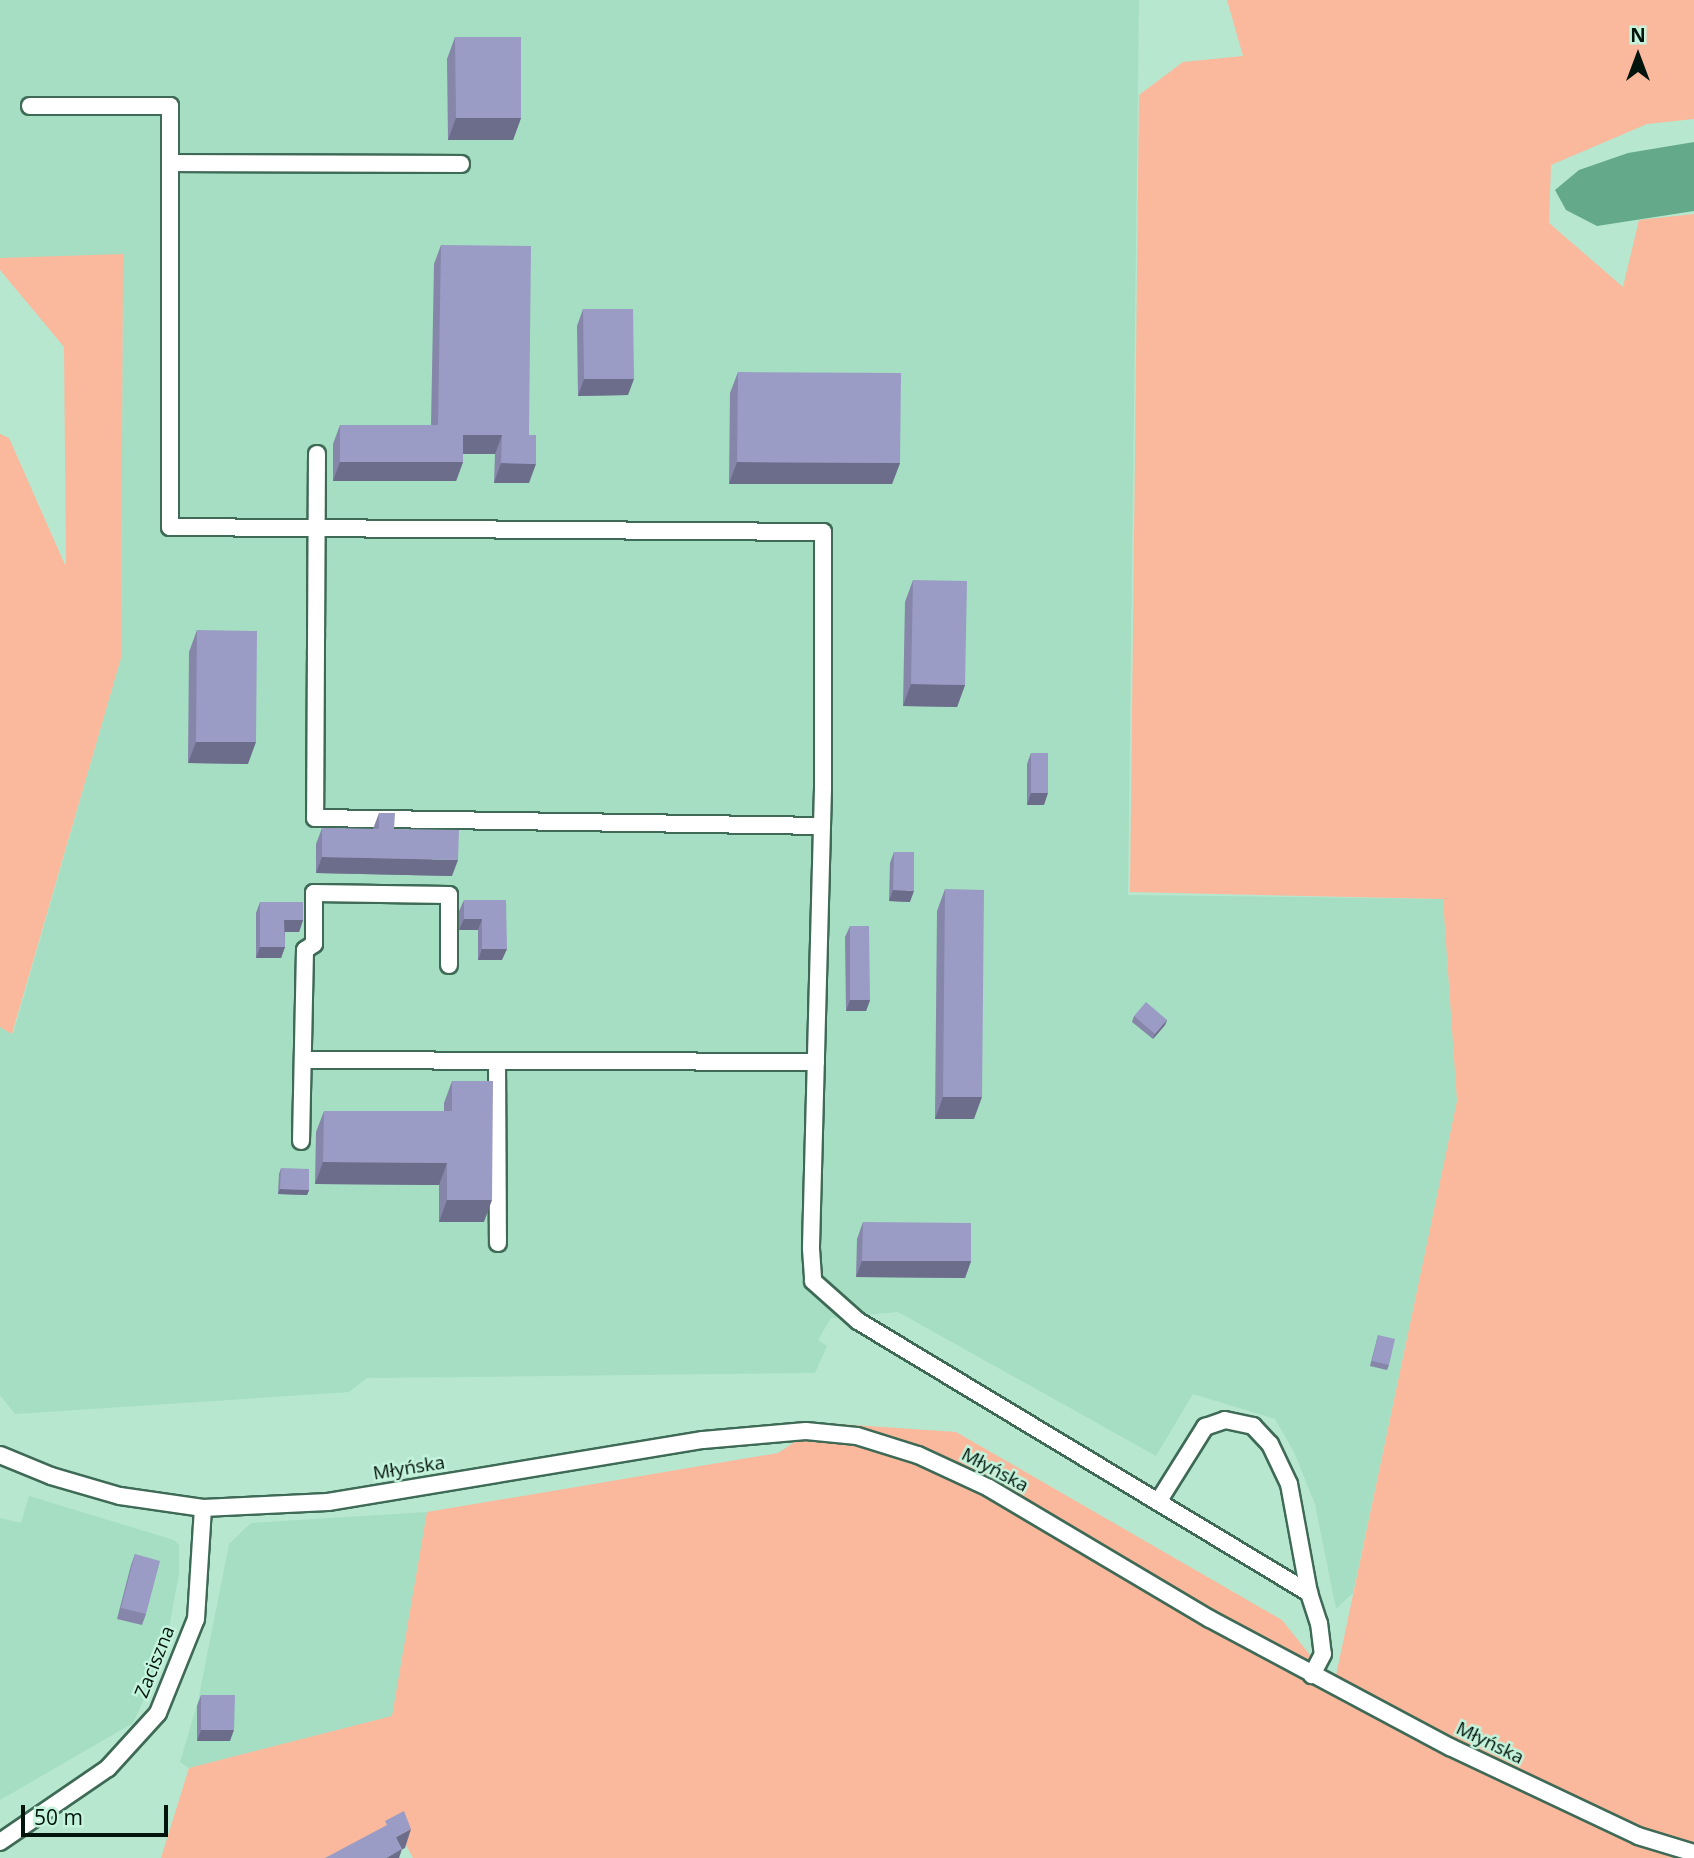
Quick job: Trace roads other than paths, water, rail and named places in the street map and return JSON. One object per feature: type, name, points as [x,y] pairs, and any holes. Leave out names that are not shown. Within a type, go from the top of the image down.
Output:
[{"type":"street","points":[[30,106],[170,106],[170,527],[822,532],[822,826],[811,1249],[813,1281],[859,1321],[1309,1593]]},
{"type":"street","points":[[170,163],[461,164]]},
{"type":"street","points":[[317,454],[315,818],[822,826]]},
{"type":"street","points":[[302,1141],[304,950],[314,944],[314,893],[449,895],[449,965]]},
{"type":"street","points":[[303,1060],[816,1062]]},
{"type":"street","points":[[497,1060],[498,1243]]},
{"type":"street","points":[[1158,1502],[1205,1427],[1225,1420],[1253,1426],[1270,1444],[1289,1484],[1309,1593],[1319,1623],[1323,1654],[1312,1675]]},
{"type":"street","name":"Młyńska","points":[[0,1455],[51,1476],[120,1496],[203,1508],[328,1502],[703,1440],[806,1431],[857,1436],[918,1455],[989,1488],[1210,1619],[1450,1747],[1638,1836],[1694,1853]]},
{"type":"street","name":"Zaciszna","points":[[0,1842],[108,1768],[158,1713],[196,1619],[203,1508]]}]
